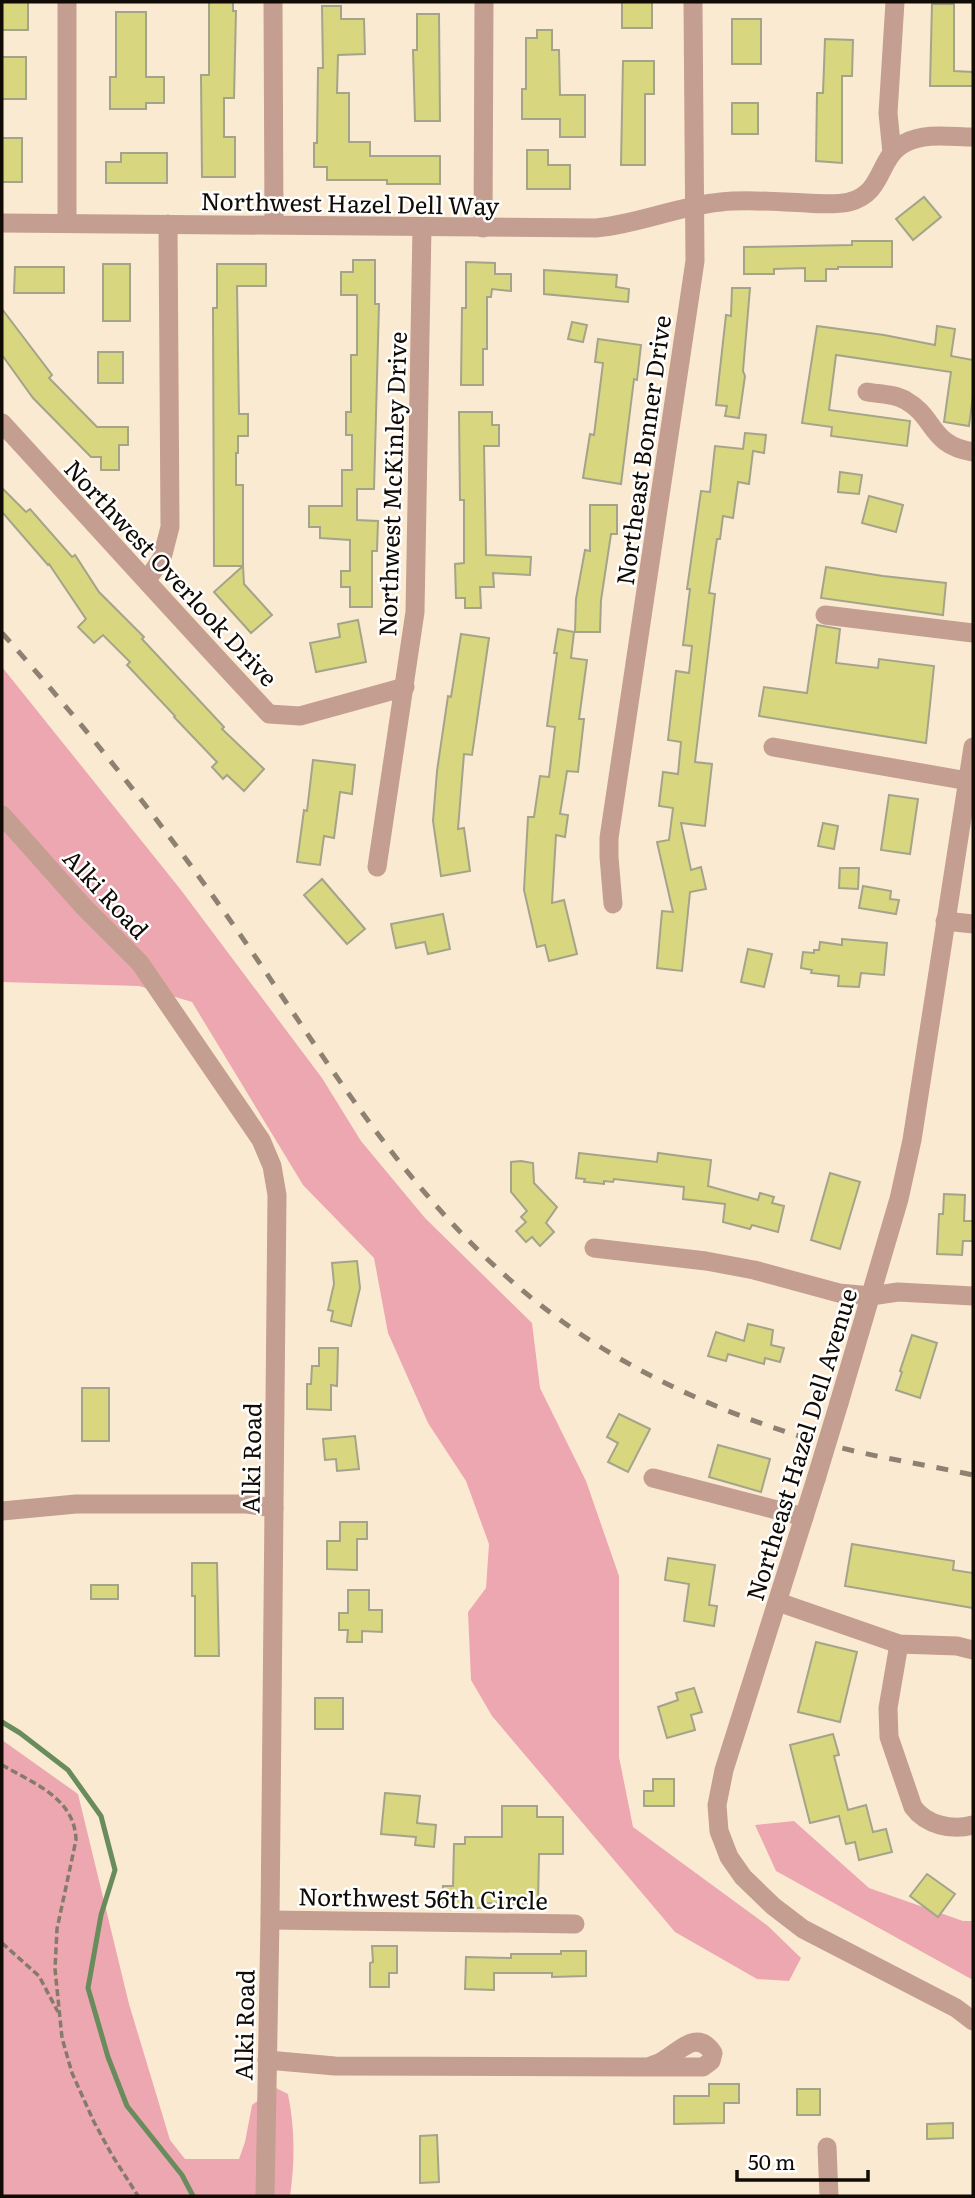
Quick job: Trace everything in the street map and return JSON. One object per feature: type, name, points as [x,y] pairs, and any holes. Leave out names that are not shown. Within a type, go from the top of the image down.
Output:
[{"type":"street","points":[[66,2],[67,223]]},
{"type":"street","points":[[273,2],[274,224]]},
{"type":"street","points":[[484,2],[484,228]]},
{"type":"street","name":"Northeast Bonner Drive","points":[[613,904],[608,857],[609,838],[695,261],[693,2]]},
{"type":"street","points":[[892,153],[888,113],[895,2]]},
{"type":"street","points":[[892,153],[905,142],[922,137],[973,137]]},
{"type":"street","name":"Northwest Hazel Dell Way","points":[[2,223],[585,229],[610,227],[696,206],[738,201],[826,204],[849,202],[860,198],[876,184],[892,153]]},
{"type":"street","points":[[147,580],[162,558],[170,527],[168,224]]},
{"type":"street","name":"Northwest McKinley Drive","points":[[377,867],[415,612],[422,227]]},
{"type":"street","points":[[867,392],[904,399],[921,413],[938,436],[957,449],[973,452]]},
{"type":"street","name":"Northwest Overlook Drive","points":[[2,423],[269,714],[300,716],[405,687]]},
{"type":"street","points":[[825,615],[973,633]]},
{"type":"street","points":[[773,747],[970,774]]},
{"type":"street","name":"Northeast Hazel Dell Avenue","points":[[973,747],[912,1140],[898,1199],[816,1479],[724,1770],[717,1805],[719,1831],[729,1857],[743,1877],[773,1906],[803,1929],[956,2008],[973,2021]]},
{"type":"street","name":"Alki Road","points":[[2,815],[83,906],[140,963],[261,1140],[272,1166],[277,1195],[265,2196]]},
{"type":"street","points":[[945,921],[973,924]]},
{"type":"street","points":[[594,1248],[706,1261],[754,1270],[839,1293],[871,1296],[898,1292],[973,1296]]},
{"type":"street","points":[[653,1478],[804,1517]]},
{"type":"street","points":[[2,1511],[90,1504],[247,1504],[274,1508]]},
{"type":"street","points":[[778,1602],[899,1644],[957,1646],[973,1650]]},
{"type":"street","points":[[899,1644],[888,1708],[889,1737],[913,1807],[919,1815],[935,1824],[968,1827],[973,1825]]},
{"type":"street","name":"Northwest 56th Circle","points":[[270,1920],[575,1924]]},
{"type":"street","points":[[267,2060],[335,2066],[648,2067]]},
{"type":"street","points":[[827,2147],[829,2196]]},
{"type":"path","points":[[2,1765],[50,1793],[71,1815],[76,1840],[57,1929],[55,1969],[62,2038],[72,2073],[112,2155],[138,2196]]},
{"type":"path","points":[[2,1943],[39,1976],[59,2014]]},
{"type":"shaded area","points":[[2,667],[181,890],[322,1078],[361,1141],[425,1218],[532,1323],[540,1388],[586,1481],[619,1576],[619,1757],[633,1827],[768,1926],[801,1958],[789,1981],[757,1979],[675,1932],[492,1716],[471,1680],[468,1612],[486,1588],[489,1544],[466,1481],[428,1423],[388,1333],[374,1258],[303,1185],[192,1002],[139,986],[2,982]]},
{"type":"shaded area","points":[[2,1740],[78,1794],[129,2004],[170,2140],[185,2159],[239,2159],[252,2105],[276,2088],[288,2094],[292,2120],[290,2196],[2,2196]]},
{"type":"shaded area","points":[[794,1821],[869,1888],[963,1921],[973,1921],[973,1980],[776,1871],[755,1825]]},
{"type":"building","points":[[2,2],[28,2],[28,30],[2,30]]},
{"type":"building","points":[[209,2],[233,2],[233,11],[236,11],[234,98],[224,98],[224,137],[235,137],[235,177],[202,177],[201,75],[209,75]]},
{"type":"building","points":[[622,2],[652,2],[652,28],[622,28]]},
{"type":"building","points":[[932,4],[954,4],[954,71],[973,72],[973,86],[930,86]]},
{"type":"building","points":[[322,6],[341,6],[341,19],[364,19],[365,54],[338,55],[337,93],[349,93],[349,142],[370,142],[370,156],[440,156],[440,184],[387,184],[387,180],[327,180],[327,167],[314,167],[318,68],[323,68]]},
{"type":"building","points":[[116,12],[146,12],[146,77],[164,77],[164,103],[146,103],[146,109],[110,109],[110,77],[116,77]]},
{"type":"building","points":[[417,14],[439,14],[440,121],[415,121],[413,50],[417,50]]},
{"type":"building","points":[[732,19],[761,19],[761,64],[732,64]]},
{"type":"building","points":[[537,30],[552,30],[552,50],[559,50],[560,95],[585,95],[585,137],[560,137],[560,119],[522,119],[522,89],[526,89],[526,38],[537,38]]},
{"type":"building","points":[[825,39],[853,40],[852,76],[842,76],[842,163],[816,161],[817,93],[823,93]]},
{"type":"building","points":[[2,57],[26,57],[26,99],[2,99]]},
{"type":"building","points":[[623,61],[654,61],[654,94],[645,94],[645,165],[621,165]]},
{"type":"building","points":[[732,103],[758,103],[758,134],[732,134]]},
{"type":"building","points":[[2,138],[22,138],[22,182],[2,182]]},
{"type":"building","points":[[527,150],[548,150],[548,165],[570,165],[570,189],[527,189]]},
{"type":"building","points":[[121,153],[167,153],[167,183],[106,183],[106,162],[121,162]]},
{"type":"building","points":[[924,197],[941,217],[913,240],[896,219]]},
{"type":"building","points":[[852,241],[892,241],[892,267],[826,269],[826,281],[805,281],[805,268],[774,269],[774,274],[744,274],[744,247],[852,245]]},
{"type":"building","points":[[353,260],[375,260],[375,304],[379,304],[374,489],[357,489],[357,520],[378,521],[377,551],[372,551],[372,607],[350,607],[350,587],[341,587],[341,571],[350,571],[350,540],[320,538],[320,527],[309,527],[309,506],[342,506],[342,470],[352,470],[352,435],[346,435],[346,412],[351,412],[351,355],[357,355],[357,295],[341,295],[341,272],[353,272]]},
{"type":"building","points":[[466,262],[495,263],[495,274],[511,274],[511,291],[492,289],[491,297],[487,297],[487,349],[483,349],[483,385],[461,385],[462,308],[466,308]]},
{"type":"building","points":[[103,264],[130,264],[130,321],[103,321]]},
{"type":"building","points":[[217,264],[266,264],[266,286],[237,286],[239,414],[248,414],[248,436],[238,436],[236,453],[236,485],[243,485],[243,566],[214,566],[213,308],[217,308]]},
{"type":"building","points":[[15,267],[64,267],[64,293],[14,293]]},
{"type":"building","points":[[544,270],[617,275],[616,287],[629,289],[628,302],[544,294]]},
{"type":"building","points":[[732,288],[750,288],[743,371],[745,376],[739,418],[725,416],[727,406],[716,405],[726,315],[731,316]]},
{"type":"building","points":[[2,309],[52,375],[49,378],[97,427],[128,427],[128,445],[119,445],[119,470],[101,470],[101,457],[91,457],[33,398],[2,355]]},
{"type":"building","points":[[572,322],[587,325],[583,342],[568,339]]},
{"type":"building","points":[[817,326],[935,345],[937,326],[955,329],[951,356],[973,360],[973,396],[969,426],[944,422],[951,372],[836,355],[829,410],[910,421],[907,446],[831,436],[832,427],[802,423]]},
{"type":"building","points":[[598,339],[641,345],[621,484],[583,478],[590,434],[594,435],[603,363],[595,362]]},
{"type":"building","points":[[98,352],[123,352],[123,383],[98,383]]},
{"type":"building","points":[[459,412],[492,412],[492,425],[499,425],[499,446],[484,446],[486,555],[531,557],[530,575],[493,573],[494,587],[480,587],[481,608],[465,608],[465,598],[456,598],[455,564],[464,563]]},
{"type":"building","points":[[745,433],[766,435],[764,453],[753,451],[749,484],[738,482],[733,518],[723,516],[720,539],[717,539],[709,593],[715,594],[695,762],[712,764],[705,826],[681,823],[691,870],[701,867],[706,889],[690,892],[682,971],[657,968],[662,911],[673,912],[657,842],[669,840],[673,808],[659,806],[663,772],[678,774],[681,742],[668,740],[676,671],[689,673],[692,646],[683,645],[690,589],[687,589],[701,491],[710,492],[715,446],[743,449]]},
{"type":"building","points":[[840,472],[862,475],[859,494],[838,492]]},
{"type":"building","points":[[2,488],[26,512],[30,509],[72,557],[75,555],[99,592],[144,637],[142,639],[224,727],[222,729],[264,769],[244,791],[227,775],[223,779],[212,767],[217,762],[127,665],[130,662],[103,635],[94,643],[78,627],[86,619],[49,564],[2,512]]},
{"type":"building","points":[[869,496],[903,505],[896,532],[862,523]]},
{"type":"building","points":[[590,505],[617,505],[617,534],[611,534],[601,600],[600,632],[575,632],[576,599],[585,550],[590,551]]},
{"type":"building","points":[[243,566],[244,584],[272,615],[251,633],[214,592]]},
{"type":"building","points":[[826,567],[946,583],[943,615],[821,598]]},
{"type":"building","points":[[358,620],[366,662],[316,672],[310,643],[340,637],[338,624]]},
{"type":"building","points":[[817,625],[840,629],[836,663],[878,668],[879,659],[934,666],[926,743],[759,716],[764,687],[807,693]]},
{"type":"building","points":[[558,629],[574,632],[571,658],[587,660],[579,719],[584,719],[578,772],[567,771],[560,814],[568,815],[565,837],[556,835],[552,903],[564,900],[577,954],[549,961],[545,945],[537,947],[524,890],[528,817],[534,817],[540,776],[549,777],[555,727],[547,726]]},
{"type":"building","points":[[461,634],[489,638],[472,755],[464,754],[458,829],[464,828],[470,871],[441,876],[433,821],[437,771],[448,696],[451,697]]},
{"type":"building","points":[[313,760],[355,765],[352,794],[340,792],[334,838],[324,836],[320,865],[297,862]]},
{"type":"building","points":[[889,795],[918,799],[910,854],[881,850]]},
{"type":"building","points":[[823,823],[838,826],[834,849],[818,846]]},
{"type":"building","points":[[840,868],[859,868],[858,889],[839,888]]},
{"type":"building","points":[[322,879],[365,929],[347,944],[304,895]]},
{"type":"building","points":[[863,886],[891,891],[890,899],[899,900],[896,914],[859,908]]},
{"type":"building","points":[[443,914],[450,949],[428,954],[425,942],[396,948],[391,924]]},
{"type":"building","points":[[842,939],[887,943],[884,975],[861,973],[859,987],[838,986],[839,976],[811,973],[812,970],[801,968],[803,952],[814,953],[814,950],[819,950],[820,942],[842,945]]},
{"type":"building","points":[[748,949],[772,954],[764,987],[741,982]]},
{"type":"building","points":[[579,1153],[657,1162],[658,1153],[711,1160],[708,1186],[758,1200],[760,1193],[774,1197],[772,1203],[784,1206],[778,1232],[752,1225],[750,1229],[723,1222],[725,1204],[683,1199],[684,1187],[614,1179],[613,1182],[604,1181],[604,1184],[584,1182],[585,1179],[576,1178]]},
{"type":"building","points":[[511,1162],[533,1163],[534,1183],[557,1207],[546,1223],[554,1232],[540,1246],[532,1237],[526,1242],[516,1231],[526,1222],[521,1217],[527,1211],[511,1192]]},
{"type":"building","points":[[830,1173],[860,1182],[840,1249],[811,1240]]},
{"type":"building","points":[[944,1194],[965,1195],[964,1221],[973,1221],[973,1241],[963,1241],[962,1255],[937,1254],[939,1214],[943,1214]]},
{"type":"building","points":[[357,1261],[360,1288],[351,1326],[331,1321],[333,1311],[328,1310],[334,1284],[332,1263]]},
{"type":"building","points":[[748,1324],[773,1330],[771,1345],[784,1348],[780,1362],[765,1358],[764,1364],[728,1354],[726,1361],[708,1356],[716,1332],[744,1341]]},
{"type":"building","points":[[912,1335],[937,1343],[920,1398],[896,1390]]},
{"type":"building","points":[[319,1348],[338,1348],[337,1386],[331,1385],[331,1410],[307,1409],[307,1384],[311,1384],[312,1366],[319,1366]]},
{"type":"building","points":[[82,1388],[109,1388],[109,1441],[82,1441]]},
{"type":"building","points":[[619,1414],[650,1429],[628,1472],[608,1462],[618,1443],[607,1437]]},
{"type":"building","points":[[355,1436],[359,1469],[337,1471],[336,1459],[325,1460],[323,1439]]},
{"type":"building","points":[[718,1445],[770,1459],[761,1492],[709,1477]]},
{"type":"building","points":[[340,1522],[367,1522],[367,1539],[357,1539],[357,1570],[327,1569],[327,1541],[340,1541]]},
{"type":"building","points":[[852,1544],[954,1561],[953,1570],[973,1573],[973,1608],[845,1586]]},
{"type":"building","points":[[668,1558],[715,1565],[709,1605],[717,1606],[714,1626],[684,1621],[689,1584],[665,1580]]},
{"type":"building","points":[[192,1563],[217,1563],[219,1656],[195,1656]]},
{"type":"building","points":[[91,1585],[118,1585],[118,1599],[91,1599]]},
{"type":"building","points":[[348,1590],[369,1590],[369,1610],[382,1610],[382,1632],[362,1631],[362,1642],[347,1642],[348,1630],[339,1630],[339,1613],[348,1613]]},
{"type":"building","points":[[816,1642],[857,1652],[840,1722],[798,1712]]},
{"type":"building","points":[[694,1688],[702,1712],[691,1715],[695,1730],[667,1738],[658,1707],[678,1700],[676,1693]]},
{"type":"building","points":[[315,1698],[343,1698],[343,1729],[315,1729]]},
{"type":"building","points":[[833,1734],[839,1755],[834,1756],[848,1810],[866,1805],[873,1832],[886,1829],[892,1852],[859,1860],[855,1842],[846,1844],[839,1816],[810,1823],[790,1745]]},
{"type":"building","points":[[653,1779],[674,1779],[674,1806],[644,1806],[644,1791],[653,1791]]},
{"type":"building","points":[[385,1793],[420,1796],[417,1823],[436,1825],[434,1847],[415,1845],[416,1837],[381,1834]]},
{"type":"building","points":[[502,1806],[537,1806],[537,1817],[563,1817],[563,1854],[539,1854],[538,1904],[481,1903],[481,1908],[442,1907],[443,1886],[453,1886],[454,1844],[465,1844],[465,1837],[502,1837]]},
{"type":"building","points":[[927,1874],[955,1894],[938,1917],[910,1896]]},
{"type":"building","points":[[372,1946],[397,1946],[397,1973],[389,1973],[389,1987],[370,1987]]},
{"type":"building","points":[[561,1951],[586,1951],[586,1976],[552,1977],[552,1973],[494,1973],[494,1990],[465,1989],[466,1957],[511,1958],[511,1954],[561,1954]]},
{"type":"building","points":[[709,2084],[739,2084],[739,2103],[724,2103],[724,2123],[674,2124],[674,2096],[709,2096]]},
{"type":"building","points":[[797,2089],[820,2089],[820,2115],[797,2115]]},
{"type":"building","points":[[953,2123],[953,2138],[927,2139],[927,2124]]},
{"type":"building","points":[[437,2135],[439,2182],[420,2183],[420,2136]]},
{"type":"waterway","points":[[2,1722],[68,1770],[101,1816],[115,1870],[101,1915],[88,1988],[108,2057],[127,2106],[182,2175],[193,2196]]},
{"type":"railway","points":[[2,633],[95,742],[183,855],[398,1160],[442,1212],[490,1261],[543,1307],[602,1348],[654,1377],[681,1391],[765,1425],[823,1443],[973,1475]]}]
